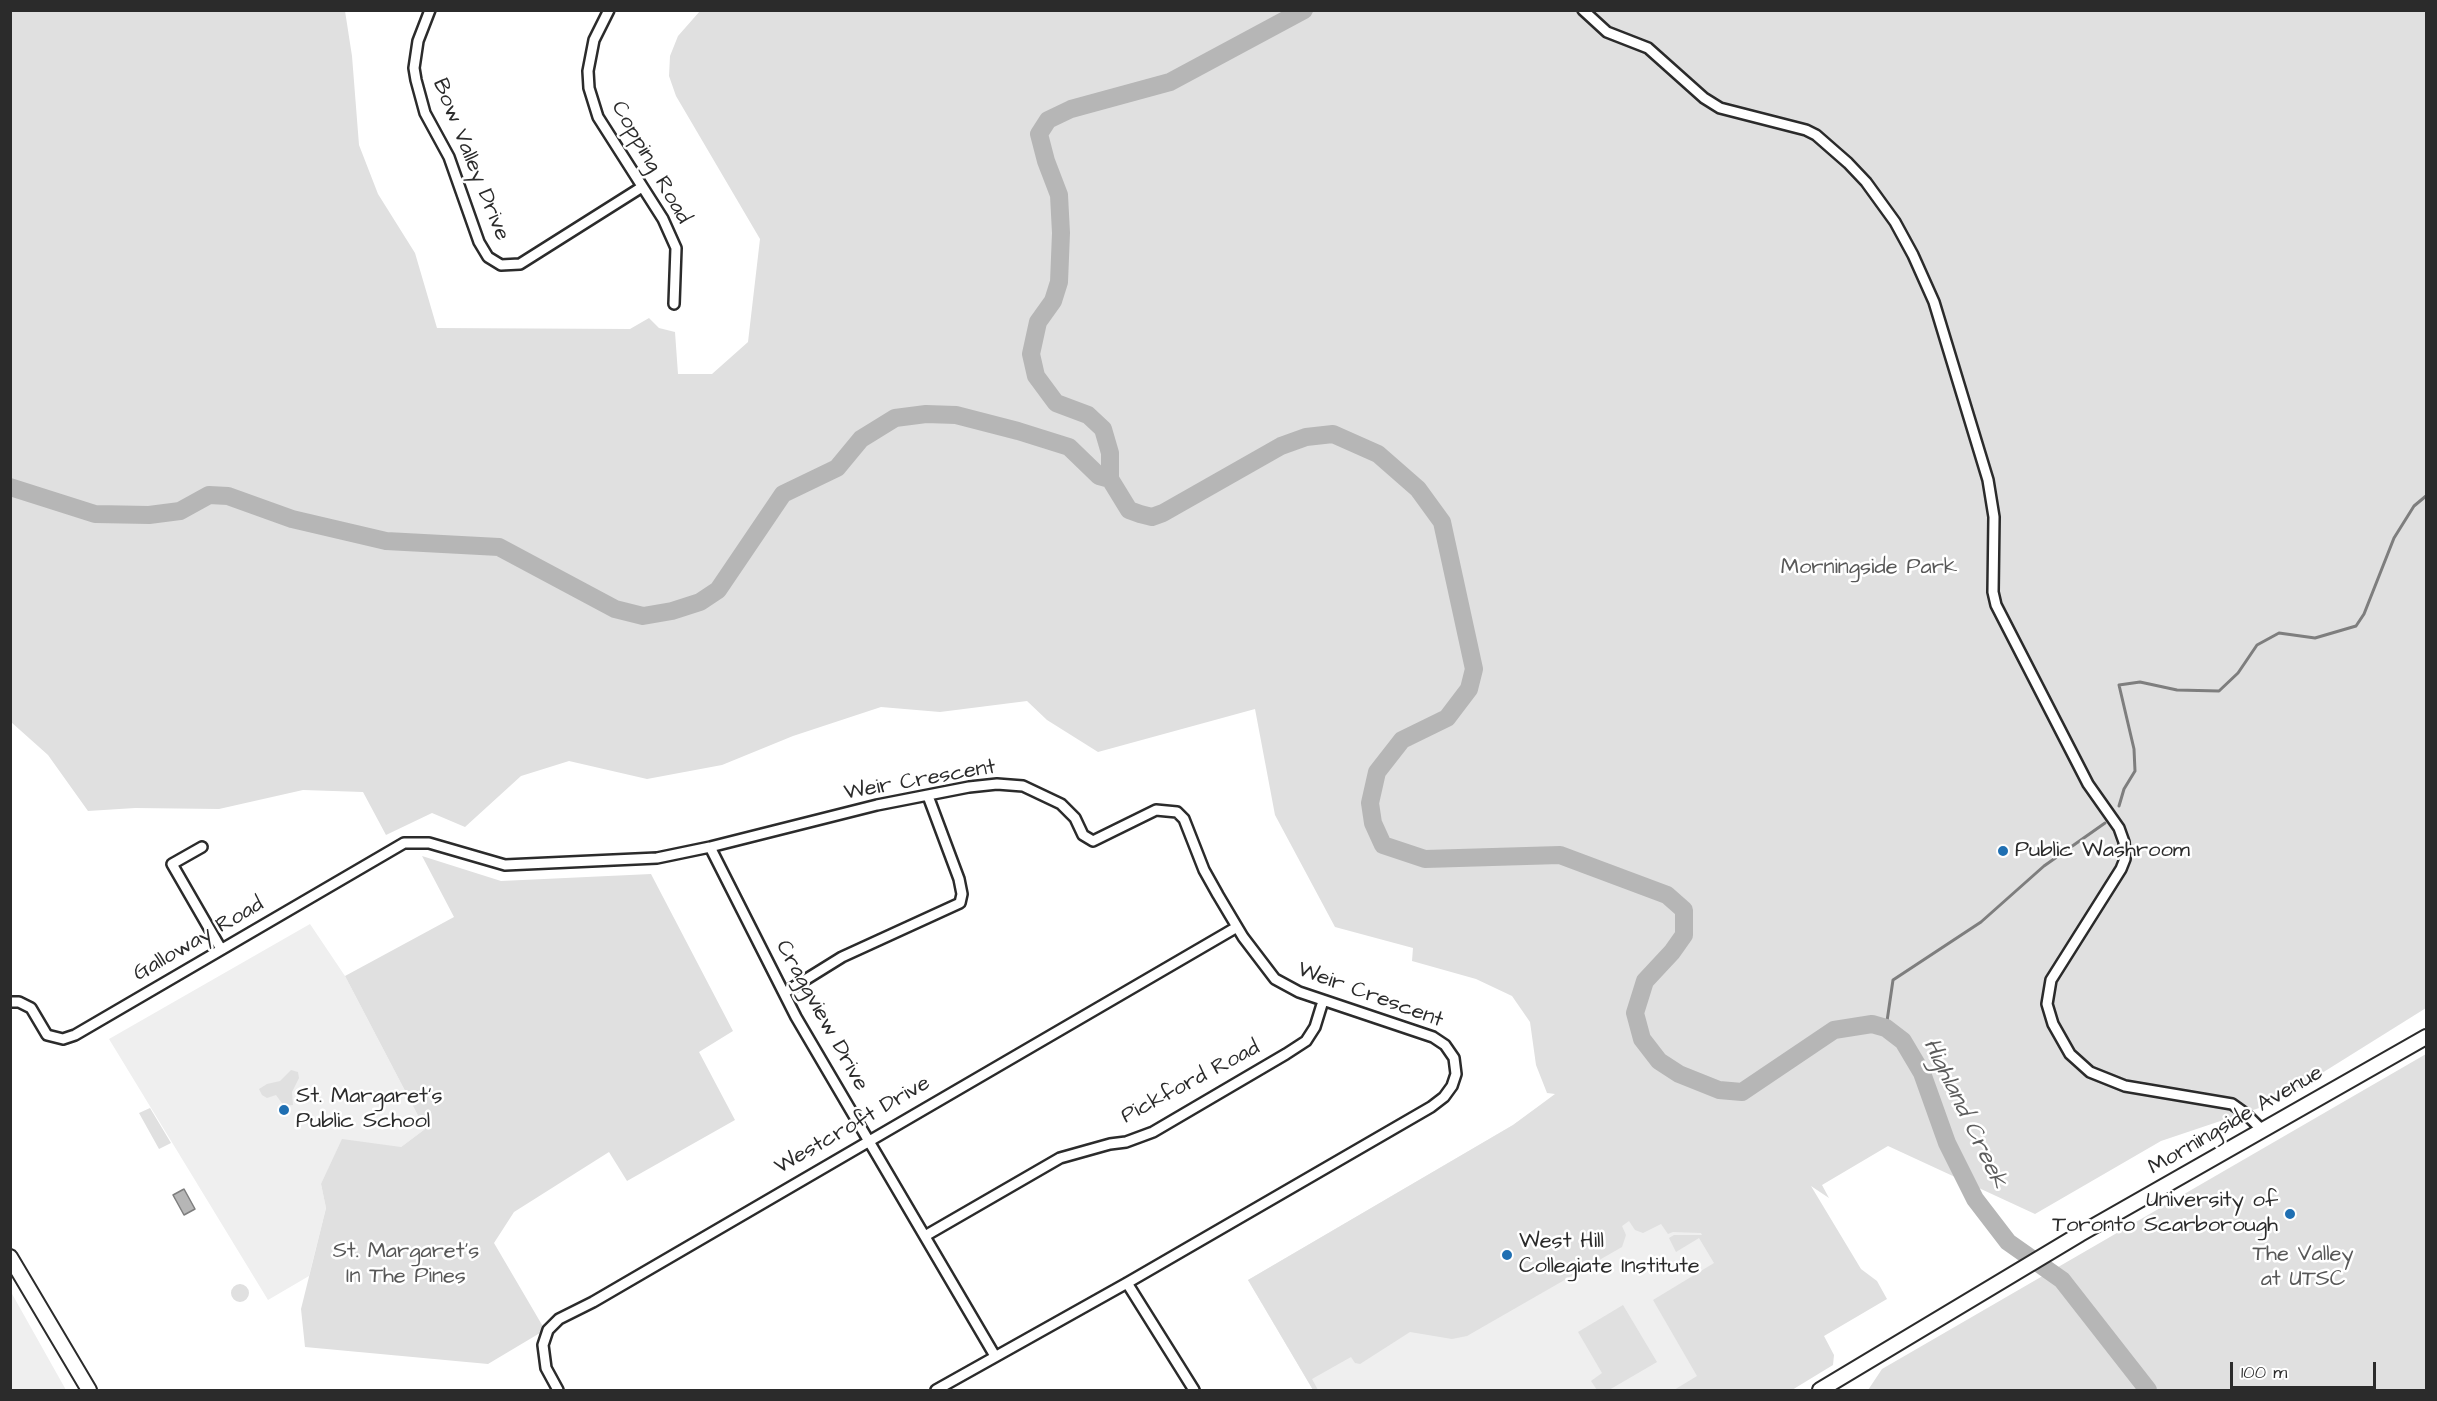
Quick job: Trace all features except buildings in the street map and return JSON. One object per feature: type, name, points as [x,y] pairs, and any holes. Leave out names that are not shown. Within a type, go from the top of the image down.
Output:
[{"type":"main road","name":"Morningside Avenue","points":[[1820,1390],[2080,1234],[2427,1037]]},
{"type":"main road","points":[[10,1257],[89,1390]]},
{"type":"street","name":"Bow Valley Drive","points":[[430,10],[418,41],[414,68],[416,80],[425,113],[449,157],[478,242],[488,257],[501,265],[520,264],[642,187]]},
{"type":"street","name":"Copping Road","points":[[609,10],[594,40],[588,71],[589,88],[598,117],[663,219],[676,248],[674,304]]},
{"type":"street","points":[[1583,10],[1607,32],[1648,48],[1704,98],[1720,108],[1806,130],[1816,135],[1866,182],[1895,222],[1934,302],[1988,480],[1994,513],[1993,592],[1996,605],[2088,784],[2118,828],[2124,842],[2125,859],[2121,869],[2051,980],[2047,1004],[2053,1024],[2070,1054],[2090,1072],[2125,1086],[2232,1104],[2246,1114],[2262,1131]]},
{"type":"street","name":"Weir Crescent","points":[[416,842],[429,843],[506,865],[657,858],[877,805],[969,787],[997,784],[1023,786],[1061,804],[1075,818],[1083,834],[1093,841],[1156,810],[1177,812],[1184,819],[1204,870],[1237,927],[1258,959],[1275,979],[1291,989],[1323,1001],[1433,1037],[1445,1045],[1454,1058],[1456,1074],[1452,1086],[1444,1097],[1431,1107],[1127,1283],[936,1390]]},
{"type":"street","points":[[784,993],[842,957],[960,903],[962,894],[959,879],[928,796]]},
{"type":"street","name":"Galloway Road","points":[[10,1002],[31,1008],[47,1035],[63,1039],[92,1026],[385,853],[404,843],[416,842]]},
{"type":"street","points":[[202,847],[172,864],[221,949]]},
{"type":"street","name":"Craggview Drive","points":[[710,847],[784,993],[823,1063],[995,1356]]},
{"type":"street","name":"Westcroft Drive","points":[[558,1390],[546,1368],[543,1345],[548,1330],[559,1319],[593,1302],[869,1139],[1237,927]]},
{"type":"street","name":"Pickford Road","points":[[925,1236],[1060,1158],[1110,1143],[1126,1142],[1153,1132],[1286,1054],[1306,1041],[1315,1027],[1323,1001]]},
{"type":"street","points":[[1127,1283],[1194,1390]]},
{"type":"shaded area","name":"St. Margaret's Public School","points":[[310,924],[345,976],[425,1129],[401,1147],[321,1184],[326,1208],[309,1276],[268,1300],[109,1039]]},
{"type":"shaded area","name":"West Hill Collegiate Institute","points":[[1555,1095],[1671,1170],[1792,1390],[1313,1390],[1248,1280],[1513,1125]]},
{"type":"shaded area","points":[[184,1189],[195,1209],[184,1215],[173,1195]]},
{"type":"shaded area","points":[[11,1292],[66,1390],[11,1390]]},
{"type":"green space","name":"Morningside Park","points":[[11,11],[345,11],[352,56],[359,145],[378,194],[415,253],[437,328],[630,329],[649,318],[659,328],[675,332],[678,374],[712,374],[748,342],[760,239],[676,96],[669,76],[670,56],[678,36],[700,11],[2426,11],[2426,1008],[2274,1103],[2161,1141],[2035,1214],[1888,1146],[1822,1185],[1829,1198],[1811,1186],[1861,1269],[1877,1281],[1887,1299],[1824,1336],[1834,1355],[1833,1365],[1792,1390],[1674,1390],[1697,1376],[1653,1300],[1714,1263],[1699,1238],[1676,1252],[1669,1238],[1674,1235],[1702,1235],[1701,1233],[1673,1232],[1668,1234],[1661,1224],[1643,1233],[1635,1230],[1629,1221],[1622,1226],[1626,1235],[1622,1247],[1467,1336],[1452,1339],[1410,1332],[1360,1364],[1355,1363],[1351,1357],[1312,1379],[1318,1390],[1313,1390],[1248,1280],[1513,1125],[1555,1094],[1547,1093],[1536,1065],[1530,1022],[1512,996],[1476,979],[1412,961],[1413,948],[1335,927],[1275,815],[1255,709],[1098,752],[1047,720],[1027,701],[940,712],[881,707],[793,736],[722,765],[647,779],[569,761],[521,776],[465,827],[432,813],[386,835],[363,792],[303,790],[219,809],[135,808],[88,811],[48,755],[11,722]]},
{"type":"green space","name":"St. Margaret's In The Pines","points":[[422,856],[501,881],[651,874],[733,1031],[699,1052],[735,1120],[627,1181],[609,1152],[514,1212],[494,1243],[545,1330],[488,1364],[305,1347],[301,1309],[326,1208],[321,1184],[342,1139],[401,1147],[425,1129],[345,976],[454,917]]},
{"type":"green space","name":"The Valley at UTSC","points":[[2426,1054],[2426,1390],[1868,1390],[1882,1369]]},
{"type":"green space","points":[[291,1070],[298,1072],[299,1078],[292,1092],[293,1105],[284,1106],[276,1095],[267,1098],[262,1095],[259,1089],[267,1084],[280,1081]]},
{"type":"green space","points":[[150,1108],[171,1143],[159,1149],[139,1113]]},
{"type":"green space","points":[[240,1284],[246,1287],[249,1293],[246,1299],[240,1302],[234,1299],[231,1293],[234,1287]]},
{"type":"green space","points":[[1623,1305],[1657,1362],[1609,1390],[1597,1390],[1591,1381],[1602,1373],[1578,1332]]},
{"type":"waterway","name":"Highland Creek","points":[[1304,10],[1170,82],[1071,109],[1048,120],[1039,134],[1059,195],[1061,233],[1059,282],[1053,301],[1038,322],[1031,354],[1036,376],[1056,403],[1088,415],[1103,429],[1110,453],[1110,479],[1129,510],[1140,514],[1152,517],[1163,513],[1281,446],[1306,437],[1333,434],[1378,454],[1418,489],[1442,522],[1474,669],[1469,689],[1447,718],[1402,740],[1377,772],[1370,803],[1373,823],[1383,845],[1425,859],[1560,855],[1667,895],[1684,910],[1684,935],[1672,952],[1645,981],[1635,1013],[1642,1039],[1659,1061],[1679,1074],[1719,1090],[1742,1092],[1834,1030],[1872,1024],[1886,1028],[1903,1041],[1922,1073],[1947,1143],[1975,1199],[2008,1242],[2062,1280],[2148,1390]]},
{"type":"waterway","points":[[10,487],[95,514],[149,515],[180,511],[209,495],[228,496],[292,519],[386,541],[499,547],[615,609],[643,616],[672,611],[700,602],[718,590],[783,494],[837,468],[861,439],[895,418],[926,414],[956,415],[1018,431],[1069,447],[1099,476],[1110,479]]},
{"type":"waterway","points":[[2119,806],[2124,789],[2135,771],[2134,749],[2119,685],[2140,682],[2177,690],[2219,691],[2238,673],[2257,645],[2279,633],[2315,638],[2356,626],[2364,614],[2394,538],[2414,506],[2426,496]]},
{"type":"waterway","points":[[1886,1028],[1893,980],[1981,922],[2044,866],[2105,823]]},
{"type":"place","name":"Public Washroom","points":[[2003,851]]},
{"type":"place","name":"St. Margaret's Public School","points":[[284,1110]]},
{"type":"place","name":"University of Toronto Scarborough","points":[[2290,1214]]},
{"type":"place","name":"West Hill Collegiate Institute","points":[[1507,1255]]}]
